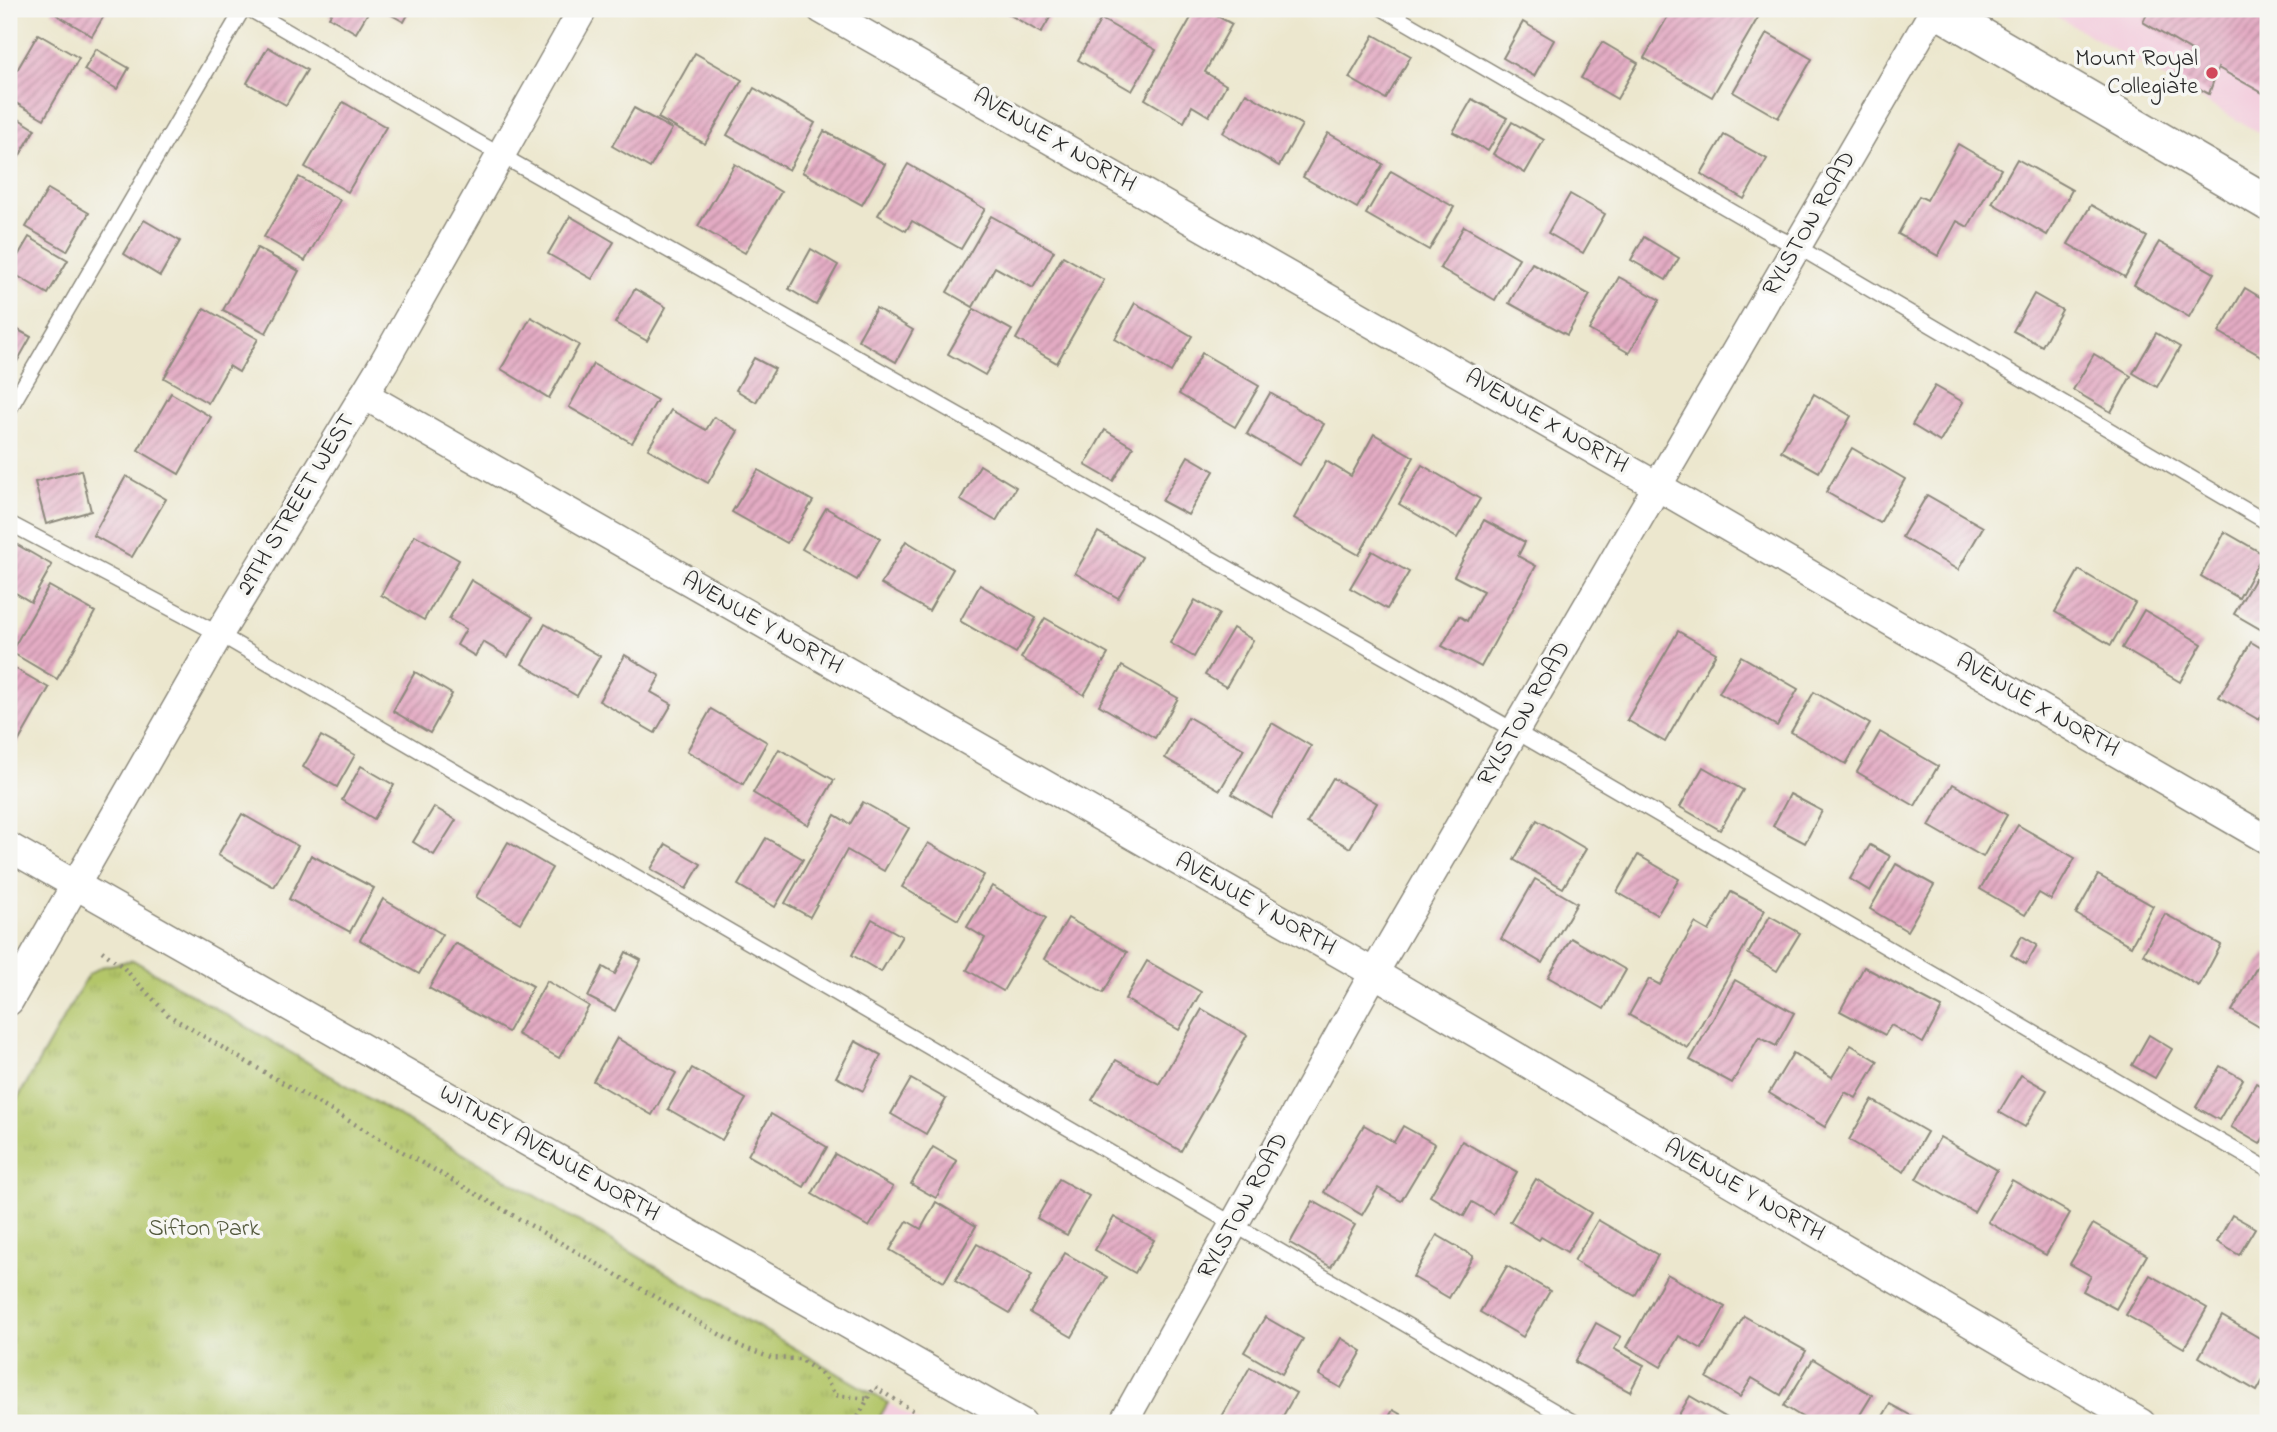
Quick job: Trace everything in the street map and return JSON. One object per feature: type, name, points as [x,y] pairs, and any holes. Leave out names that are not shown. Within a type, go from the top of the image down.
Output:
[{"type":"street","name":"29TH STREET WEST","points":[[9,1001],[219,634],[363,395],[502,155],[583,9]]},
{"type":"street","name":"AVENUE X NORTH","points":[[821,9],[1657,486],[2268,840]]},
{"type":"street","name":"RYLSTON ROAD","points":[[1123,1423],[1374,973],[1935,9]]},
{"type":"street","points":[[1935,9],[2268,203]]},
{"type":"street","name":"AVENUE Y NORTH","points":[[363,395],[1374,973],[2141,1423]]},
{"type":"street","name":"WITNEY AVENUE NORTH","points":[[9,847],[1023,1423]]},
{"type":"lane","points":[[9,410],[246,9],[1516,731],[2268,1169]]},
{"type":"lane","points":[[1383,9],[1798,247],[2268,523]]},
{"type":"lane","points":[[9,523],[219,634],[1576,1423]]},
{"type":"path","points":[[102,951],[123,967],[168,1015],[245,1061],[740,1346],[771,1358],[800,1359],[824,1376],[835,1395],[868,1399]]},
{"type":"path","points":[[855,1423],[874,1387],[914,1410]]},
{"type":"shaded area","name":"Mount Royal Collegiate","points":[[2044,9],[2268,9],[2268,138]]},
{"type":"shaded area","points":[[888,1403],[921,1423],[876,1423]]},
{"type":"green space","name":"Sifton Park","points":[[133,960],[888,1403],[876,1423],[9,1423],[9,1114],[88,975],[101,967]]},
{"type":"building","points":[[54,9],[108,9],[92,36],[52,12]]},
{"type":"building","points":[[334,9],[370,9],[356,33],[329,17]]},
{"type":"building","points":[[381,9],[411,9],[404,22]]},
{"type":"building","points":[[1000,9],[1055,9],[1041,33]]},
{"type":"building","points":[[1196,9],[1204,9],[1232,24],[1205,72],[1226,85],[1209,116],[1192,106],[1184,122],[1145,99]]},
{"type":"building","points":[[1672,9],[1763,9],[1712,97],[1644,58]]},
{"type":"building","points":[[2149,9],[2268,9],[2268,96],[2218,68],[2209,94],[2174,75],[2193,52],[2143,22]]},
{"type":"building","points":[[1101,19],[1156,50],[1132,91],[1078,60]]},
{"type":"building","points":[[1523,22],[1554,40],[1534,76],[1503,58]]},
{"type":"building","points":[[1767,33],[1812,59],[1778,118],[1733,92]]},
{"type":"building","points":[[38,34],[79,58],[44,119],[9,99],[9,84]]},
{"type":"building","points":[[1374,35],[1411,56],[1386,99],[1349,78]]},
{"type":"building","points":[[1602,42],[1638,63],[1617,99],[1581,78]]},
{"type":"building","points":[[268,47],[307,70],[286,105],[247,83]]},
{"type":"building","points":[[96,49],[129,68],[117,89],[84,70]]},
{"type":"building","points":[[695,53],[742,80],[705,144],[658,118]]},
{"type":"building","points":[[754,88],[815,123],[789,170],[727,135]]},
{"type":"building","points":[[1246,93],[1302,125],[1279,166],[1223,133]]},
{"type":"building","points":[[1472,99],[1507,118],[1488,151],[1453,132]]},
{"type":"building","points":[[343,102],[386,127],[348,192],[305,167]]},
{"type":"building","points":[[634,108],[672,129],[650,168],[612,146]]},
{"type":"building","points":[[9,113],[35,129],[9,174]]},
{"type":"building","points":[[1512,122],[1544,140],[1525,173],[1493,154]]},
{"type":"building","points":[[824,131],[885,164],[862,205],[802,172]]},
{"type":"building","points":[[1328,133],[1383,164],[1357,208],[1303,177]]},
{"type":"building","points":[[1724,135],[1767,159],[1744,199],[1701,174]]},
{"type":"building","points":[[1958,144],[2001,169],[1968,227],[1957,221],[1938,256],[1898,234],[1919,196],[1927,200]]},
{"type":"building","points":[[2017,159],[2072,190],[2047,235],[1992,203]]},
{"type":"building","points":[[735,164],[781,192],[745,253],[698,226]]},
{"type":"building","points":[[908,164],[985,209],[961,249],[912,221],[906,231],[878,215]]},
{"type":"building","points":[[1391,171],[1454,207],[1429,250],[1366,214]]},
{"type":"building","points":[[299,177],[340,200],[305,261],[264,237]]},
{"type":"building","points":[[48,189],[89,213],[67,251],[26,227]]},
{"type":"building","points":[[1570,194],[1605,214],[1583,253],[1548,233]]},
{"type":"building","points":[[2091,205],[2147,237],[2125,277],[2068,244]]},
{"type":"building","points":[[570,216],[614,242],[592,279],[548,254]]},
{"type":"building","points":[[991,216],[1054,251],[1033,288],[995,267],[973,307],[947,292]]},
{"type":"building","points":[[144,220],[180,241],[160,276],[124,254]]},
{"type":"building","points":[[1464,226],[1519,258],[1495,300],[1440,268]]},
{"type":"building","points":[[29,237],[68,260],[48,294],[9,271]]},
{"type":"building","points":[[1644,237],[1679,258],[1666,280],[1631,260]]},
{"type":"building","points":[[2159,242],[2214,273],[2189,317],[2134,285]]},
{"type":"building","points":[[257,248],[299,271],[266,333],[223,310]]},
{"type":"building","points":[[811,249],[838,265],[816,305],[789,289]]},
{"type":"building","points":[[1063,256],[1104,280],[1057,363],[1016,339]]},
{"type":"building","points":[[1532,263],[1590,295],[1567,335],[1509,303]]},
{"type":"building","points":[[1619,277],[1660,300],[1629,353],[1589,330]]},
{"type":"building","points":[[2245,288],[2268,302],[2268,360],[2219,332]]},
{"type":"building","points":[[635,289],[666,307],[647,341],[615,323]]},
{"type":"building","points":[[2034,294],[2062,310],[2042,346],[2013,331]]},
{"type":"building","points":[[1135,303],[1192,336],[1171,372],[1115,339]]},
{"type":"building","points":[[204,308],[258,339],[239,372],[229,366],[208,403],[164,378]]},
{"type":"building","points":[[876,308],[913,330],[896,362],[858,340]]},
{"type":"building","points":[[974,309],[1012,330],[985,375],[948,354]]},
{"type":"building","points":[[531,317],[579,345],[549,398],[501,369]]},
{"type":"building","points":[[9,325],[31,337],[9,376]]},
{"type":"building","points":[[2156,333],[2180,347],[2157,387],[2133,373]]},
{"type":"building","points":[[1202,353],[1259,386],[1235,427],[1179,394]]},
{"type":"building","points":[[2094,354],[2131,376],[2111,412],[2073,390]]},
{"type":"building","points":[[754,358],[775,369],[756,402],[736,390]]},
{"type":"building","points":[[593,364],[657,400],[632,443],[569,407]]},
{"type":"building","points":[[1935,386],[1963,402],[1940,442],[1912,425]]},
{"type":"building","points":[[171,393],[211,417],[179,474],[138,450]]},
{"type":"building","points":[[1270,393],[1324,424],[1300,465],[1247,434]]},
{"type":"building","points":[[1814,394],[1851,416],[1819,472],[1781,451]]},
{"type":"building","points":[[671,410],[706,430],[714,417],[738,431],[708,483],[648,449]]},
{"type":"building","points":[[1105,430],[1133,447],[1113,481],[1085,465]]},
{"type":"building","points":[[1374,434],[1414,457],[1359,555],[1294,518],[1326,461],[1351,476]]},
{"type":"building","points":[[1852,448],[1905,479],[1880,523],[1826,492]]},
{"type":"building","points":[[1188,456],[1214,471],[1188,515],[1162,501]]},
{"type":"building","points":[[980,465],[1016,487],[996,521],[960,500]]},
{"type":"building","points":[[1422,465],[1480,499],[1457,538],[1399,504]]},
{"type":"building","points":[[81,470],[91,511],[46,524],[35,482]]},
{"type":"building","points":[[758,470],[813,501],[787,543],[732,512]]},
{"type":"building","points":[[126,476],[166,499],[132,557],[93,535]]},
{"type":"building","points":[[1927,495],[1983,527],[1958,570],[1902,537]]},
{"type":"building","points":[[826,508],[880,538],[857,580],[802,549]]},
{"type":"building","points":[[1484,520],[1525,542],[1518,556],[1536,566],[1481,667],[1442,646],[1459,616],[1467,621],[1483,591],[1454,576]]},
{"type":"building","points":[[1098,532],[1142,557],[1118,598],[1075,573]]},
{"type":"building","points":[[2225,532],[2263,554],[2239,598],[2201,576]]},
{"type":"building","points":[[415,535],[459,560],[424,620],[381,595]]},
{"type":"building","points":[[9,540],[52,565],[31,602],[9,589]]},
{"type":"building","points":[[906,541],[953,569],[929,611],[881,584]]},
{"type":"building","points":[[1372,551],[1409,572],[1387,609],[1350,588]]},
{"type":"building","points":[[2079,570],[2135,603],[2111,645],[2055,612]]},
{"type":"building","points":[[2255,578],[2268,586],[2267,633],[2234,614]]},
{"type":"building","points":[[471,580],[533,617],[508,657],[483,642],[475,656],[457,645],[466,629],[449,619]]},
{"type":"building","points":[[980,585],[1036,618],[1016,653],[960,621]]},
{"type":"building","points":[[49,586],[95,612],[57,679],[11,652]]},
{"type":"building","points":[[1195,600],[1219,614],[1194,657],[1170,643]]},
{"type":"building","points":[[2144,610],[2202,644],[2180,682],[2122,648]]},
{"type":"building","points":[[1045,618],[1108,654],[1084,695],[1021,658]]},
{"type":"building","points":[[545,624],[600,656],[577,696],[522,664]]},
{"type":"building","points":[[1233,628],[1253,640],[1226,687],[1205,675]]},
{"type":"building","points":[[1678,631],[1716,653],[1665,742],[1627,720]]},
{"type":"building","points":[[2251,642],[2268,652],[2268,705],[2259,720],[2219,697]]},
{"type":"building","points":[[625,655],[660,676],[651,692],[672,704],[655,733],[599,701]]},
{"type":"building","points":[[1741,656],[1798,689],[1777,726],[1719,693]]},
{"type":"building","points":[[9,665],[49,688],[9,758]]},
{"type":"building","points":[[1122,666],[1178,698],[1155,738],[1099,705]]},
{"type":"building","points":[[415,672],[452,694],[430,733],[393,711]]},
{"type":"building","points":[[1814,692],[1870,724],[1846,764],[1791,732]]},
{"type":"building","points":[[711,709],[767,742],[743,784],[687,751]]},
{"type":"building","points":[[1188,717],[1244,749],[1220,790],[1165,758]]},
{"type":"building","points":[[1272,723],[1311,746],[1271,817],[1232,794]]},
{"type":"building","points":[[1880,732],[1938,766],[1915,806],[1857,772]]},
{"type":"building","points":[[321,736],[355,755],[337,787],[303,767]]},
{"type":"building","points":[[779,749],[834,780],[808,825],[753,793]]},
{"type":"building","points":[[361,766],[394,785],[374,819],[342,800]]},
{"type":"building","points":[[1703,767],[1743,790],[1720,830],[1680,807]]},
{"type":"building","points":[[1333,778],[1377,803],[1350,848],[1307,823]]},
{"type":"building","points":[[1953,784],[2007,815],[1983,857],[1929,826]]},
{"type":"building","points":[[1790,794],[1822,811],[1805,843],[1773,826]]},
{"type":"building","points":[[863,802],[909,828],[884,871],[847,850],[810,917],[785,903],[835,815],[850,824]]},
{"type":"building","points":[[434,807],[456,820],[434,855],[413,842]]},
{"type":"building","points":[[242,814],[298,846],[274,887],[218,855]]},
{"type":"building","points":[[1537,820],[1586,849],[1563,888],[1514,860]]},
{"type":"building","points":[[2018,825],[2075,858],[2051,900],[2039,893],[2025,915],[1980,889]]},
{"type":"building","points":[[766,838],[803,859],[775,907],[738,885]]},
{"type":"building","points":[[508,842],[552,868],[520,923],[476,897]]},
{"type":"building","points":[[928,843],[984,875],[958,920],[902,887]]},
{"type":"building","points":[[666,844],[701,864],[686,889],[651,869]]},
{"type":"building","points":[[1870,845],[1890,856],[1870,891],[1850,879]]},
{"type":"building","points":[[311,855],[374,888],[350,932],[289,899]]},
{"type":"building","points":[[1638,855],[1679,879],[1657,915],[1617,892]]},
{"type":"building","points":[[1896,864],[1934,885],[1907,931],[1870,909]]},
{"type":"building","points":[[2098,875],[2153,906],[2131,946],[2076,914]]},
{"type":"building","points":[[1535,879],[1577,903],[1542,963],[1501,939]]},
{"type":"building","points":[[992,886],[1046,918],[1003,991],[967,970],[985,938],[967,927]]},
{"type":"building","points":[[1731,892],[1765,910],[1688,1048],[1629,1015],[1649,979],[1660,985],[1695,923],[1709,931]]},
{"type":"building","points":[[383,899],[442,934],[419,974],[360,940]]},
{"type":"building","points":[[2165,914],[2221,945],[2199,986],[2143,954]]},
{"type":"building","points":[[1770,916],[1800,933],[1777,971],[1748,954]]},
{"type":"building","points":[[1068,918],[1127,952],[1103,993],[1044,959]]},
{"type":"building","points":[[872,919],[902,936],[881,972],[852,955]]},
{"type":"building","points":[[2022,936],[2037,945],[2026,964],[2011,955]]},
{"type":"building","points":[[1571,938],[1626,970],[1604,1009],[1548,977]]},
{"type":"building","points":[[455,943],[533,986],[508,1032],[429,988]]},
{"type":"building","points":[[626,952],[641,960],[615,1011],[588,997],[603,967],[615,974]]},
{"type":"building","points":[[2265,953],[2268,955],[2268,1032],[2232,1011]]},
{"type":"building","points":[[1147,961],[1201,992],[1179,1030],[1125,999]]},
{"type":"building","points":[[1864,967],[1942,1008],[1923,1043],[1891,1025],[1885,1035],[1840,1011]]},
{"type":"building","points":[[1735,980],[1794,1013],[1776,1046],[1759,1037],[1732,1083],[1690,1060]]},
{"type":"building","points":[[547,981],[589,1006],[559,1058],[517,1034]]},
{"type":"building","points":[[1202,1009],[1247,1035],[1181,1151],[1092,1100],[1116,1060],[1159,1084]]},
{"type":"building","points":[[2149,1035],[2172,1049],[2155,1078],[2132,1065]]},
{"type":"building","points":[[617,1038],[676,1073],[652,1115],[593,1081]]},
{"type":"building","points":[[855,1041],[881,1055],[863,1091],[836,1077]]},
{"type":"building","points":[[1851,1045],[1878,1061],[1856,1098],[1845,1092],[1825,1127],[1769,1093],[1793,1053],[1832,1077]]},
{"type":"building","points":[[2220,1066],[2243,1079],[2219,1120],[2196,1107]]},
{"type":"building","points":[[692,1068],[746,1099],[722,1140],[668,1109]]},
{"type":"building","points":[[2021,1075],[2047,1090],[2025,1127],[1999,1112]]},
{"type":"building","points":[[911,1079],[946,1099],[926,1134],[891,1114]]},
{"type":"building","points":[[2256,1083],[2268,1090],[2268,1130],[2260,1144],[2231,1127]]},
{"type":"building","points":[[1872,1100],[1927,1132],[1904,1172],[1849,1140]]},
{"type":"building","points":[[771,1114],[827,1147],[804,1187],[748,1155]]},
{"type":"building","points":[[1364,1125],[1394,1142],[1403,1126],[1435,1144],[1401,1201],[1378,1188],[1362,1215],[1324,1192]]},
{"type":"building","points":[[1940,1137],[1997,1170],[1974,1212],[1916,1179]]},
{"type":"building","points":[[1462,1141],[1517,1172],[1493,1214],[1472,1202],[1464,1216],[1430,1196]]},
{"type":"building","points":[[933,1147],[957,1161],[936,1198],[911,1184]]},
{"type":"building","points":[[835,1154],[893,1187],[869,1227],[812,1194]]},
{"type":"building","points":[[1059,1179],[1089,1196],[1067,1235],[1037,1218]]},
{"type":"building","points":[[1536,1179],[1591,1213],[1567,1252],[1541,1237],[1539,1240],[1510,1222]]},
{"type":"building","points":[[2012,1180],[2070,1213],[2046,1255],[1988,1222]]},
{"type":"building","points":[[1313,1201],[1355,1225],[1331,1267],[1290,1243]]},
{"type":"building","points":[[936,1202],[976,1226],[944,1282],[890,1250],[907,1221],[921,1229]]},
{"type":"building","points":[[2232,1215],[2255,1228],[2239,1255],[2217,1242]]},
{"type":"building","points":[[1114,1217],[1154,1240],[1135,1273],[1095,1250]]},
{"type":"building","points":[[1598,1220],[1658,1255],[1635,1296],[1574,1261]]},
{"type":"building","points":[[2093,1224],[2147,1255],[2116,1309],[2083,1291],[2091,1276],[2070,1264]]},
{"type":"building","points":[[1437,1235],[1473,1256],[1449,1298],[1413,1277]]},
{"type":"building","points":[[977,1244],[1032,1275],[1010,1313],[955,1281]]},
{"type":"building","points":[[1065,1253],[1107,1277],[1072,1337],[1030,1313]]},
{"type":"building","points":[[1507,1266],[1550,1291],[1523,1337],[1480,1312]]},
{"type":"building","points":[[1667,1274],[1725,1307],[1702,1349],[1679,1336],[1661,1367],[1627,1347]]},
{"type":"building","points":[[2150,1275],[2207,1308],[2184,1348],[2126,1315]]},
{"type":"building","points":[[1744,1316],[1806,1351],[1781,1395],[1752,1378],[1740,1397],[1707,1378]]},
{"type":"building","points":[[2222,1316],[2268,1343],[2268,1371],[2257,1391],[2199,1357]]},
{"type":"building","points":[[1265,1317],[1303,1339],[1282,1374],[1244,1352]]},
{"type":"building","points":[[1596,1323],[1621,1337],[1614,1349],[1644,1365],[1630,1392],[1575,1362]]},
{"type":"building","points":[[1341,1338],[1362,1351],[1341,1388],[1319,1375]]},
{"type":"building","points":[[1813,1359],[1872,1395],[1855,1423],[1812,1423],[1784,1406]]},
{"type":"building","points":[[1250,1367],[1296,1393],[1279,1423],[1226,1423],[1220,1420]]},
{"type":"building","points":[[1690,1396],[1727,1418],[1725,1423],[1674,1423]]},
{"type":"building","points":[[1890,1404],[1924,1423],[1879,1423]]},
{"type":"building","points":[[1393,1410],[1416,1423],[1385,1423]]},
{"type":"place","name":"Mount Royal Collegiate","points":[[2212,73]]}]
